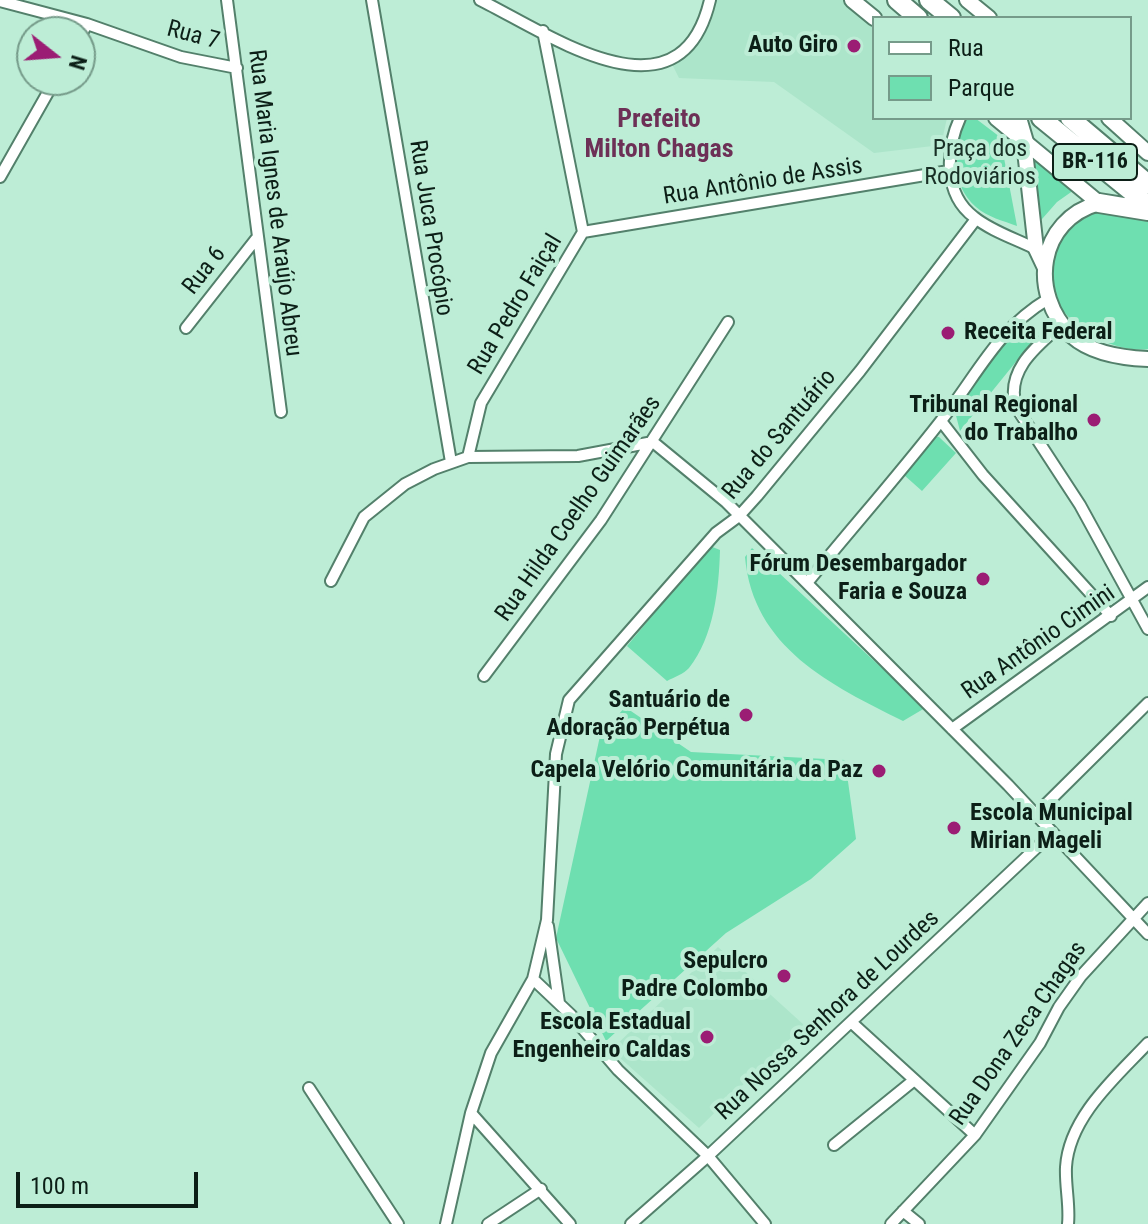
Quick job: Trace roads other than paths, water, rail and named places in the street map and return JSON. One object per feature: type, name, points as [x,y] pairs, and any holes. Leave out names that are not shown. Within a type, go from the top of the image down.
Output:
[{"type":"highway","points":[[897,0],[916,16]]},
{"type":"highway","points":[[931,2],[948,16]]},
{"type":"highway","points":[[1018,120],[1024,142]]},
{"type":"highway","name":"BR-116","points":[[1043,120],[1148,205]]},
{"type":"highway","name":"BR-116","points":[[1072,120],[1148,184]]},
{"type":"highway","points":[[1099,203],[1148,211]]},
{"type":"main road","points":[[852,0],[872,16]]},
{"type":"main road","points":[[967,0],[987,16]]},
{"type":"main road","points":[[998,120],[1099,203]]},
{"type":"main road","points":[[1111,120],[1148,153]]},
{"type":"main road","points":[[1024,142],[1036,249],[1045,268],[1048,299],[1062,324],[1087,346],[1148,359]]},
{"type":"main road","points":[[1045,268],[1052,241],[1061,224],[1073,212],[1099,203]]},
{"type":"street","name":"Rua Maria Ignes de Araújo Abreu","points":[[227,0],[281,412]]},
{"type":"street","name":"Rua Juca Procópio","points":[[372,0],[451,462]]},
{"type":"street","points":[[480,0],[614,64],[639,67],[658,65],[690,44],[701,28],[710,0]]},
{"type":"street","name":"Rua 7","points":[[0,1],[57,16]]},
{"type":"street","name":"Rua 7","points":[[96,27],[181,57],[237,68]]},
{"type":"street","name":"Rua Pedro Faiçal","points":[[468,457],[481,403],[583,232],[543,31]]},
{"type":"street","points":[[0,177],[46,96]]},
{"type":"street","points":[[959,120],[950,149],[949,171],[959,199],[976,219],[1036,249]]},
{"type":"street","name":"Rua Antônio de Assis","points":[[583,232],[949,171]]},
{"type":"street","name":"Rua do Santuário","points":[[547,920],[556,754],[569,700],[716,533],[739,516],[860,371],[976,219]]},
{"type":"street","name":"Rua 6","points":[[186,328],[256,239]]},
{"type":"street","points":[[807,583],[941,421],[995,344],[1021,316],[1048,299]]},
{"type":"street","name":"Rua Hilda Coelho Guimarães","points":[[484,676],[601,520],[728,322]]},
{"type":"street","points":[[1062,324],[1019,368],[1012,392],[1016,407],[1080,505],[1148,629]]},
{"type":"street","points":[[941,421],[983,475],[1111,616]]},
{"type":"street","points":[[331,581],[364,517],[405,484],[451,462],[468,457],[578,456],[653,442],[739,516],[807,583],[1148,934]]},
{"type":"street","name":"Rua Antônio Cimini","points":[[952,729],[1148,587]]},
{"type":"street","points":[[1035,815],[1148,703]]},
{"type":"street","name":"Rua Nossa Senhora de Lourdes","points":[[631,1224],[708,1156],[1051,834]]},
{"type":"street","name":"Rua Dona Zeca Chagas","points":[[891,1224],[975,1135],[1040,1043],[1059,1007],[1081,976],[1148,903]]},
{"type":"street","points":[[446,1224],[471,1113],[491,1053],[533,979],[547,920]]},
{"type":"street","points":[[547,920],[559,1003]]},
{"type":"street","points":[[533,979],[559,1003],[618,1070],[708,1156],[765,1224]]},
{"type":"street","points":[[851,1022],[975,1135]]},
{"type":"street","points":[[1069,1222],[1066,1168],[1071,1146],[1094,1103],[1148,1043]]},
{"type":"street","points":[[834,1145],[913,1081]]},
{"type":"street","points":[[309,1088],[398,1224]]},
{"type":"street","points":[[471,1113],[570,1224]]},
{"type":"street","points":[[488,1224],[541,1189]]},
{"type":"street","points":[[903,1211],[919,1224]]},
{"type":"place","name":"Auto Giro","points":[[854,46]]},
{"type":"place","name":"Receita Federal","points":[[948,333]]},
{"type":"place","name":"Tribunal Regional do Trabalho","points":[[1094,420]]},
{"type":"place","name":"Fórum Desembargador Faria e Souza","points":[[983,579]]},
{"type":"place","name":"Santuário de Adoração Perpétua","points":[[746,715]]},
{"type":"place","name":"Capela Velório Comunitária da Paz","points":[[879,771]]},
{"type":"place","name":"Escola Municipal Mirian Mageli","points":[[954,828]]},
{"type":"place","name":"Sepulcro Padre Colombo","points":[[784,976]]},
{"type":"place","name":"Escola Estadual Engenheiro Caldas","points":[[707,1037]]},
{"type":"district","name":"Prefeito Milton Chagas","points":[[659,135]]},
{"type":"park label","name":"Praça dos Rodoviários","points":[[980,164]]}]
